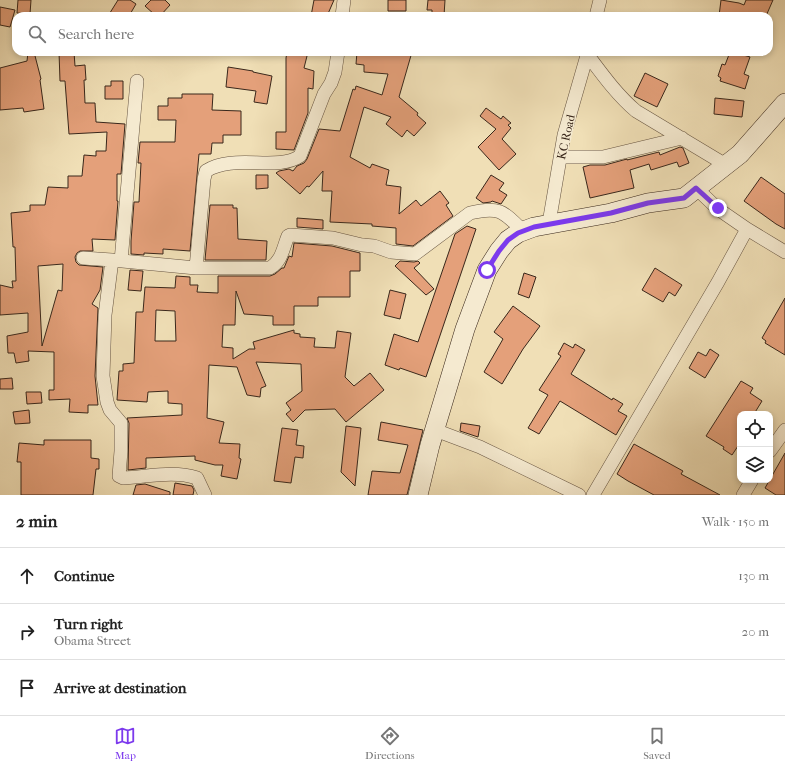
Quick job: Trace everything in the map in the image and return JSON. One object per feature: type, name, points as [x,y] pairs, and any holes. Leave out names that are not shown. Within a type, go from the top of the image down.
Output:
[{"type":"street","points":[[342,12],[344,0]]},
{"type":"street","points":[[597,12],[600,0]]},
{"type":"street","points":[[196,268],[206,171],[212,167],[238,163],[288,162],[300,156],[324,94],[331,83],[335,72],[337,56]]},
{"type":"street","name":"KC Road","points":[[549,223],[564,136],[587,56]]},
{"type":"street","points":[[590,56],[603,75],[636,111],[726,165]]},
{"type":"street","points":[[137,81],[116,260],[105,315],[103,376],[110,410],[121,423],[119,476],[123,478],[170,474],[187,475],[197,478],[205,495]]},
{"type":"street","points":[[418,495],[435,430],[465,329],[487,270],[508,240],[523,231],[549,223],[611,213],[648,203],[684,198],[740,154],[785,104]]},
{"type":"street","points":[[561,157],[603,157],[682,138]]},
{"type":"street","points":[[696,188],[718,208],[785,252]]},
{"type":"street","points":[[83,258],[196,268],[270,268],[277,264],[288,236],[333,238],[362,245],[374,246],[391,252],[415,254],[470,213],[481,211],[503,212],[523,231]]},
{"type":"street","points":[[593,495],[748,229]]},
{"type":"street","points":[[435,430],[480,447],[579,495]]},
{"type":"street","points":[[773,447],[785,430]]},
{"type":"street","points":[[743,495],[750,483]]},
{"type":"building","points":[[18,0],[31,0],[30,12],[17,12]]},
{"type":"building","points":[[118,0],[130,0],[136,4],[131,12],[110,12]]},
{"type":"building","points":[[151,0],[165,0],[170,5],[164,12],[152,12],[145,6]]},
{"type":"building","points":[[314,0],[334,0],[329,12],[312,12]]},
{"type":"building","points":[[388,0],[406,0],[406,11],[388,11]]},
{"type":"building","points":[[428,0],[445,0],[444,12],[432,12],[432,10],[427,10]]},
{"type":"building","points":[[721,0],[744,5],[746,0],[773,0],[768,12],[720,12]]},
{"type":"building","points":[[0,7],[15,10],[14,12],[12,12],[10,27],[0,25]]},
{"type":"building","points":[[28,56],[35,56],[41,79],[44,109],[24,112],[23,108],[0,110],[0,68],[27,61]]},
{"type":"building","points":[[59,56],[74,56],[75,66],[85,65],[85,103],[95,103],[96,122],[125,124],[121,174],[117,174],[118,201],[115,240],[92,239],[93,251],[80,251],[75,257],[76,262],[79,265],[103,267],[100,290],[92,304],[98,308],[95,376],[98,405],[88,405],[88,413],[69,412],[70,399],[49,400],[49,390],[54,390],[54,352],[28,351],[29,361],[16,363],[14,353],[8,353],[7,336],[28,332],[28,313],[0,315],[0,285],[13,288],[12,281],[16,281],[15,247],[13,247],[11,213],[30,211],[30,205],[45,205],[48,187],[68,188],[68,176],[82,176],[84,155],[96,156],[96,151],[106,151],[107,132],[69,134],[65,81],[60,81]],"holes":[[[63,264],[62,291],[58,290],[42,346],[38,266]]]},
{"type":"building","points":[[286,56],[307,56],[304,68],[314,71],[313,89],[308,88],[308,113],[294,150],[276,149],[276,132],[286,132]]},
{"type":"building","points":[[357,56],[411,56],[399,97],[418,113],[417,115],[426,123],[414,136],[407,130],[402,137],[386,124],[391,117],[364,107],[350,157],[370,168],[372,164],[389,170],[386,185],[401,187],[399,214],[416,200],[421,206],[440,191],[449,203],[446,205],[453,216],[413,246],[396,244],[396,228],[372,226],[372,224],[330,222],[332,191],[322,191],[323,171],[309,187],[307,186],[300,194],[276,173],[289,169],[293,171],[297,166],[304,163],[319,129],[340,131],[353,89],[355,90],[356,86],[382,95],[388,74],[364,72],[364,65],[356,64]]},
{"type":"building","points":[[728,56],[750,57],[744,74],[749,76],[745,89],[720,81],[721,78],[718,76],[722,64],[725,65]]},
{"type":"building","points":[[228,67],[272,76],[267,104],[254,102],[256,91],[226,87]]},
{"type":"building","points":[[645,73],[668,84],[657,107],[634,96]]},
{"type":"building","points":[[111,81],[123,81],[123,99],[105,99],[105,86],[111,86]]},
{"type":"building","points":[[182,94],[213,94],[212,110],[241,111],[241,135],[223,135],[223,143],[212,143],[211,154],[199,154],[190,251],[163,249],[163,254],[131,254],[134,202],[139,202],[141,163],[138,163],[140,142],[175,142],[176,120],[158,120],[158,106],[168,106],[168,98],[182,98]]},
{"type":"building","points":[[715,98],[744,101],[742,117],[714,114]]},
{"type":"building","points":[[486,108],[501,119],[503,116],[511,123],[508,125],[511,128],[502,139],[516,154],[499,170],[478,147],[496,129],[480,116]]},
{"type":"building","points":[[680,147],[683,148],[689,163],[679,167],[677,162],[651,170],[649,164],[630,170],[634,188],[590,198],[583,167],[590,165],[605,165],[659,152],[660,155]]},
{"type":"building","points":[[256,175],[268,175],[268,188],[256,189]]},
{"type":"building","points":[[491,175],[504,183],[499,190],[507,195],[501,204],[492,201],[483,203],[476,198]]},
{"type":"building","points":[[761,177],[785,194],[785,229],[744,201]]},
{"type":"building","points":[[210,205],[233,205],[233,208],[237,208],[238,239],[267,241],[266,260],[205,260]]},
{"type":"building","points":[[297,218],[323,220],[323,229],[297,227]]},
{"type":"building","points":[[467,226],[476,229],[426,377],[400,368],[399,370],[385,365],[394,334],[418,342],[455,234]]},
{"type":"building","points":[[294,243],[332,246],[360,253],[360,271],[350,271],[350,297],[318,297],[318,306],[294,306],[294,325],[273,325],[273,316],[244,314],[236,291],[235,325],[223,325],[222,347],[233,348],[233,359],[249,349],[255,349],[253,342],[294,330],[294,333],[300,334],[300,337],[315,338],[314,347],[335,348],[337,331],[351,333],[345,377],[354,386],[370,373],[384,390],[346,422],[335,409],[305,410],[293,422],[286,414],[291,410],[286,403],[302,391],[301,364],[256,362],[266,386],[261,388],[260,397],[247,395],[237,367],[209,365],[207,418],[224,422],[219,443],[240,444],[239,458],[241,459],[237,479],[221,476],[223,465],[215,465],[195,460],[195,456],[146,458],[146,468],[128,470],[129,423],[127,418],[182,415],[182,404],[168,403],[168,391],[148,392],[147,402],[117,400],[119,371],[123,371],[123,364],[134,363],[136,312],[143,312],[145,287],[175,288],[176,276],[190,277],[190,285],[198,285],[197,292],[218,293],[218,276],[270,276],[284,268],[289,256],[292,257]],"holes":[[[156,310],[175,311],[176,341],[155,341]]]},
{"type":"building","points":[[400,261],[418,261],[420,263],[414,268],[434,289],[426,295],[395,266]]},
{"type":"building","points":[[655,268],[682,285],[675,296],[669,292],[663,302],[642,290]]},
{"type":"building","points":[[130,270],[143,271],[141,291],[128,290]]},
{"type":"building","points":[[524,273],[536,277],[529,298],[518,294]]},
{"type":"building","points":[[390,290],[406,294],[400,319],[384,315]]},
{"type":"building","points":[[785,298],[785,355],[765,343],[766,341],[762,338]]},
{"type":"building","points":[[513,306],[540,326],[523,349],[502,384],[484,372],[503,339],[494,332]]},
{"type":"building","points":[[564,343],[573,348],[575,344],[585,350],[571,374],[612,400],[613,398],[623,404],[618,411],[627,416],[616,435],[560,401],[539,434],[528,428],[548,395],[539,390],[561,356],[558,354]]},
{"type":"building","points":[[710,349],[719,355],[705,378],[689,368],[698,352],[706,356]]},
{"type":"building","points":[[12,378],[13,389],[0,389],[0,379]]},
{"type":"building","points":[[741,381],[753,388],[750,393],[762,401],[756,411],[737,411],[737,448],[732,455],[723,449],[724,447],[706,436]]},
{"type":"building","points":[[26,392],[41,392],[42,403],[27,404]]},
{"type":"building","points":[[29,410],[30,423],[15,424],[13,412]]},
{"type":"building","points":[[381,422],[423,430],[407,495],[368,495],[372,471],[400,473],[408,445],[378,440]]},
{"type":"building","points":[[461,423],[480,426],[478,437],[460,431]]},
{"type":"building","points":[[346,426],[361,428],[355,486],[341,472]]},
{"type":"building","points":[[282,428],[298,430],[296,445],[304,446],[303,458],[295,457],[291,483],[274,481]]},
{"type":"building","points":[[44,440],[91,440],[91,458],[99,459],[99,469],[96,469],[93,495],[21,495],[21,462],[17,462],[19,443],[44,445]]},
{"type":"building","points":[[634,444],[683,471],[681,474],[720,495],[654,495],[628,481],[617,474]]},
{"type":"building","points":[[785,453],[785,495],[776,495],[765,488],[768,483],[773,483],[773,474]]},
{"type":"building","points":[[175,483],[192,486],[194,490],[193,495],[173,495]]},
{"type":"building","points":[[145,484],[170,492],[170,495],[133,495],[136,485]]},
{"type":"route","points":[[487,270],[508,240],[518,233],[534,227],[549,223],[611,213],[648,203],[684,198],[696,188],[718,208]]}]
